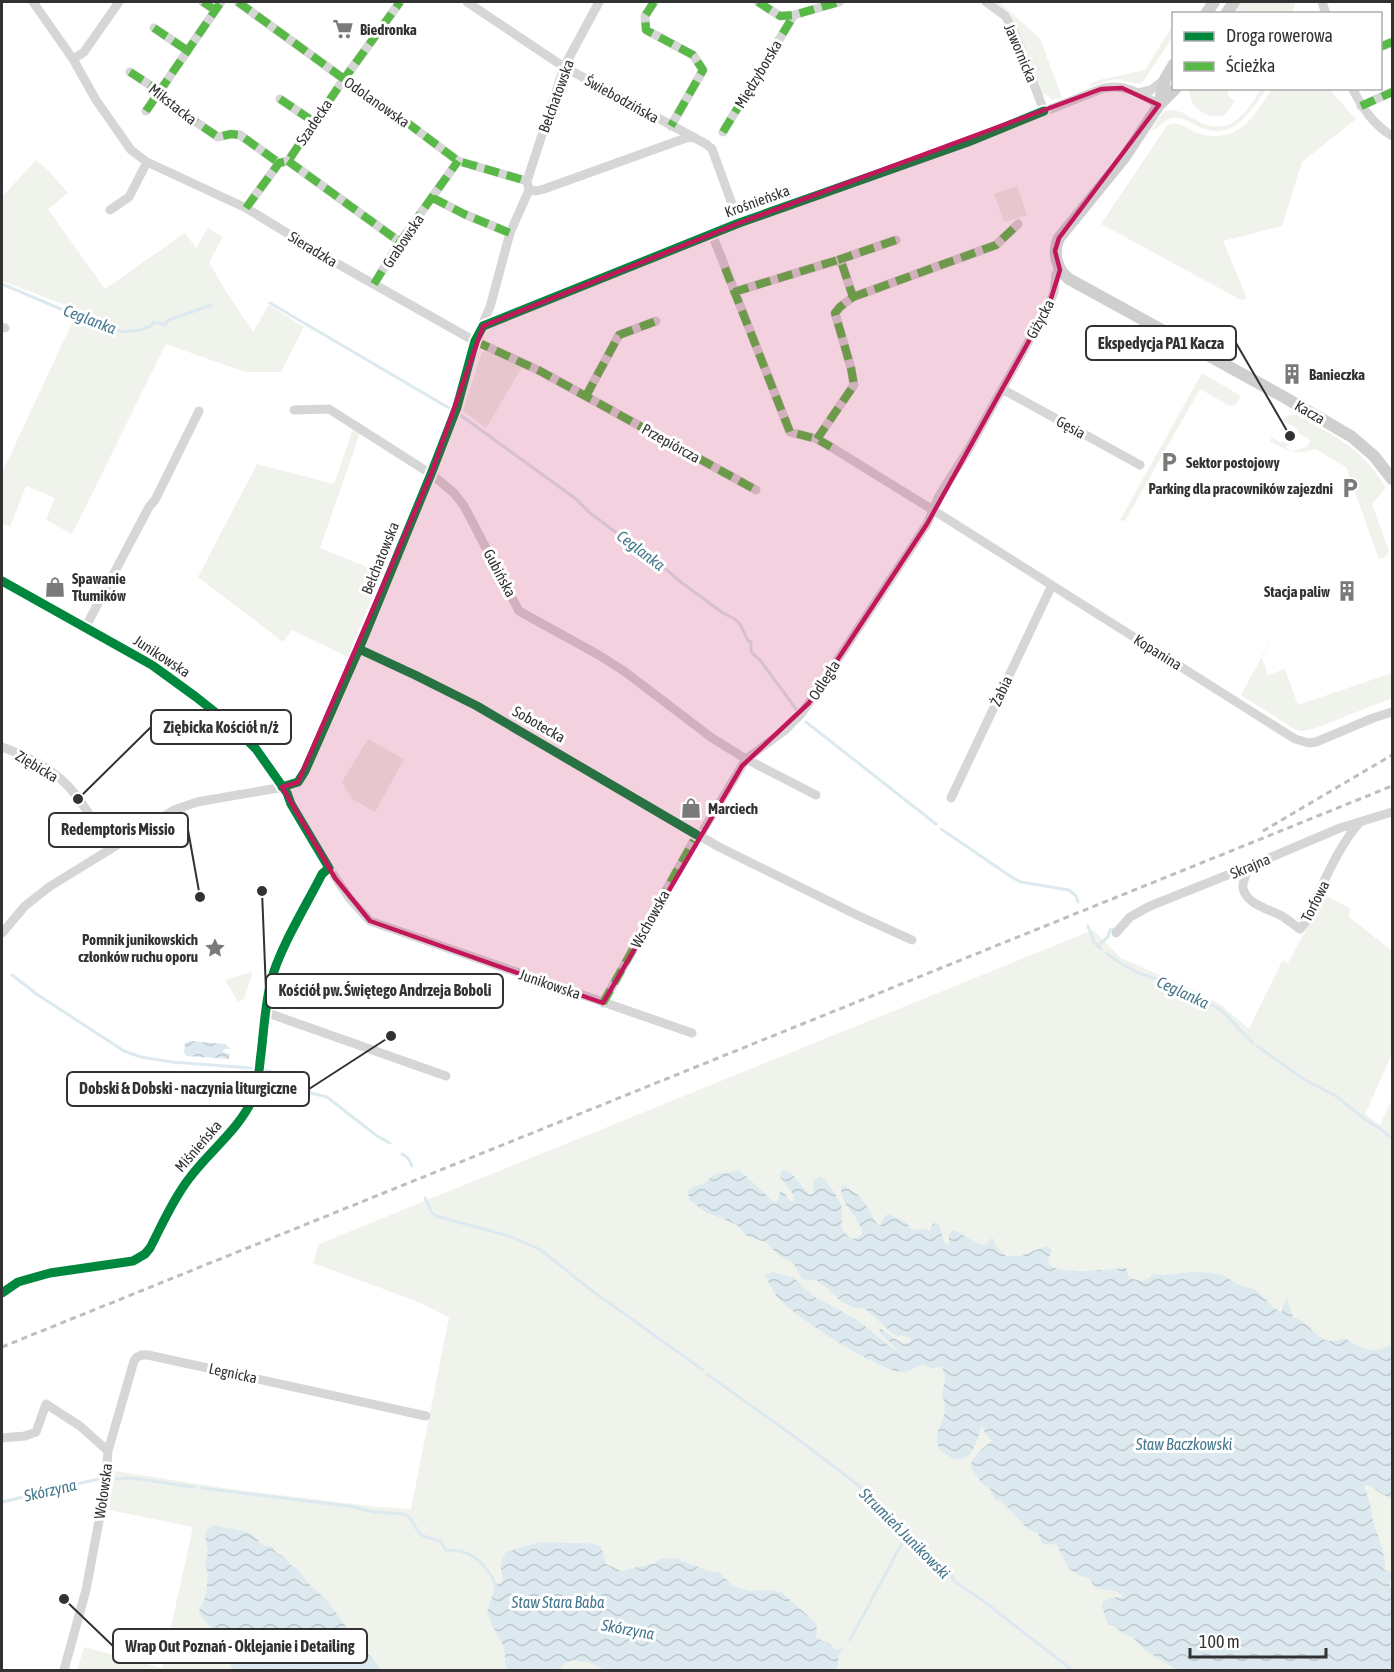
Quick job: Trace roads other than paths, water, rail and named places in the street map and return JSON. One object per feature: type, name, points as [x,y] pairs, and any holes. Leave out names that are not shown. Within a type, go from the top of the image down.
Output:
[{"type":"street","name":"Sieradzka","points":[[33,2],[73,59],[96,100],[131,150],[147,162],[246,208],[475,341]]},
{"type":"street","points":[[73,59],[84,52],[119,2]]},
{"type":"street","points":[[146,111],[218,6],[203,2]]},
{"type":"street","name":"Odolanowska","points":[[238,2],[458,161],[528,186]]},
{"type":"street","name":"Szadecka","points":[[246,208],[314,122],[400,2]]},
{"type":"street","name":"Świebodzińska","points":[[467,2],[564,67],[706,144],[712,150],[739,223]]},
{"type":"street","name":"Bełchatowska","points":[[282,787],[298,782],[305,771],[359,650],[431,474],[457,407],[475,341],[490,308],[510,233],[528,186],[564,67],[599,2]]},
{"type":"street","points":[[654,2],[645,16],[646,30],[693,55],[703,70],[671,126]]},
{"type":"street","points":[[758,2],[780,16],[794,15],[839,2]]},
{"type":"street","name":"Jawornicka","points":[[987,2],[1005,16],[1013,29],[1044,111]]},
{"type":"street","name":"Międzyborska","points":[[723,132],[794,15]]},
{"type":"street","points":[[154,28],[188,51]]},
{"type":"street","points":[[1159,105],[1165,79],[1172,66]]},
{"type":"street","name":"Mikstacka","points":[[130,72],[159,91],[174,107],[218,137],[231,134],[240,135],[400,243]]},
{"type":"street","points":[[1138,93],[1151,90],[1165,79]]},
{"type":"street","name":"Krośnieńska","points":[[483,326],[739,223],[968,142],[1105,88],[1119,87],[1138,93],[1159,105]]},
{"type":"street","points":[[1159,105],[1174,90]]},
{"type":"street","points":[[1353,90],[1371,120],[1392,136]]},
{"type":"street","points":[[1361,106],[1392,92]]},
{"type":"street","points":[[280,99],[314,122]]},
{"type":"street","name":"Giżycka","points":[[933,510],[1049,305],[1054,292],[1056,274],[1060,270],[1055,251],[1059,238],[1124,158],[1159,105]]},
{"type":"street","points":[[528,186],[536,191],[544,189],[694,137]]},
{"type":"street","name":"Grabowska","points":[[374,284],[458,161]]},
{"type":"street","points":[[110,210],[129,197],[147,162]]},
{"type":"street","name":"Grabowska","points":[[433,198],[510,233]]},
{"type":"street","points":[[817,439],[854,385],[835,313],[840,307],[853,297],[996,245],[1018,224]]},
{"type":"street","points":[[712,234],[790,432],[817,439],[933,510]]},
{"type":"street","points":[[734,292],[896,240]]},
{"type":"street","points":[[838,260],[842,264],[853,297]]},
{"type":"street","name":"Kacza","points":[[1060,270],[1070,279],[1352,437],[1374,456],[1392,479]]},
{"type":"street","points":[[586,396],[619,335],[656,321]]},
{"type":"street","name":"Przepiórcza","points":[[475,341],[540,371],[756,490]]},
{"type":"street","name":"Gęsia","points":[[1002,388],[1140,465]]},
{"type":"street","name":"Gubińska","points":[[294,410],[330,409],[431,474],[454,493],[464,506],[519,611],[597,654],[698,729],[746,759],[816,795]]},
{"type":"street","points":[[85,628],[149,507],[155,500],[199,411]]},
{"type":"street","name":"Kopanina","points":[[933,510],[1295,739],[1309,743],[1392,712]]},
{"type":"street","name":"Odległa","points":[[698,836],[746,759],[784,731],[809,703],[927,524],[933,510]]},
{"type":"street","name":"Junikowska","points":[[2,581],[158,668],[235,728],[256,749],[282,787]]},
{"type":"street","name":"Żabia","points":[[951,798],[1052,585]]},
{"type":"street","name":"Sobotecka","points":[[359,650],[477,706],[698,836],[912,940]]},
{"type":"street","name":"Ziębicka","points":[[2,747],[41,765],[66,784],[110,850]]},
{"type":"street","points":[[2,933],[25,906],[43,891],[162,817],[187,804],[229,795],[282,787],[329,867]]},
{"type":"street","name":"Skrajna","points":[[1116,933],[1130,917],[1138,912],[1340,828],[1392,812]]},
{"type":"street","name":"Torfowa","points":[[1250,866],[1243,883],[1245,895],[1300,928],[1304,925],[1349,835],[1360,822]]},
{"type":"street","name":"Wschowska","points":[[603,1003],[698,836]]},
{"type":"street","name":"Junikowska","points":[[329,867],[350,898],[370,921],[692,1033]]},
{"type":"street","name":"Miśnieńska","points":[[2,1293],[18,1282],[40,1276],[133,1261],[146,1254],[187,1180],[240,1121],[248,1108],[257,1084],[271,980],[322,874],[329,867]]},
{"type":"street","points":[[266,1012],[446,1076]]},
{"type":"street","name":"Legnicka","points":[[108,1451],[134,1361],[142,1355],[426,1416]]},
{"type":"street","name":"Wołowska","points":[[2,1438],[25,1436],[36,1432],[46,1404],[80,1426],[108,1451],[105,1489],[86,1590],[64,1671]]},
{"type":"water","points":[[191,1041],[226,1044],[230,1049],[224,1049],[223,1052],[230,1054],[229,1059],[187,1056],[184,1053],[185,1043]]},
{"type":"water","name":"Staw Baczkowski","points":[[738,1169],[774,1202],[777,1202],[782,1191],[791,1201],[795,1202],[793,1194],[780,1177],[783,1170],[790,1172],[810,1195],[814,1193],[813,1181],[822,1177],[841,1205],[841,1223],[844,1231],[853,1239],[862,1235],[861,1228],[843,1199],[842,1185],[860,1197],[879,1226],[888,1214],[905,1222],[913,1230],[929,1231],[933,1224],[938,1223],[943,1240],[947,1245],[949,1234],[954,1230],[981,1245],[988,1243],[991,1238],[994,1239],[995,1246],[1006,1256],[1020,1256],[1046,1246],[1052,1250],[1047,1262],[1053,1267],[1072,1271],[1126,1268],[1129,1278],[1141,1281],[1150,1278],[1152,1274],[1214,1273],[1227,1277],[1238,1285],[1255,1290],[1274,1308],[1282,1312],[1287,1299],[1293,1317],[1303,1322],[1322,1338],[1332,1341],[1344,1338],[1362,1348],[1372,1350],[1392,1345],[1392,1500],[1370,1486],[1364,1487],[1384,1556],[1384,1570],[1392,1572],[1389,1583],[1392,1592],[1392,1670],[1177,1670],[1146,1651],[1133,1638],[1121,1632],[1114,1625],[1108,1624],[1102,1606],[1103,1602],[1109,1598],[1122,1597],[1122,1595],[1115,1591],[1095,1588],[1090,1579],[1071,1570],[1056,1544],[1042,1543],[1038,1533],[1029,1530],[1002,1502],[995,1499],[990,1489],[972,1470],[972,1460],[992,1441],[982,1426],[972,1452],[963,1459],[948,1456],[939,1449],[937,1437],[945,1408],[942,1394],[945,1377],[941,1367],[930,1368],[924,1364],[906,1372],[892,1370],[859,1355],[822,1332],[779,1299],[765,1275],[772,1272],[794,1278],[813,1296],[857,1320],[895,1350],[897,1350],[879,1330],[881,1329],[903,1344],[911,1341],[905,1336],[895,1335],[865,1309],[852,1307],[842,1302],[816,1280],[805,1280],[794,1264],[779,1255],[765,1242],[745,1235],[737,1225],[707,1213],[689,1200],[688,1191],[691,1187],[704,1184],[714,1174]]},
{"type":"water","points":[[214,1525],[247,1532],[262,1545],[272,1547],[276,1553],[285,1557],[328,1602],[382,1670],[233,1670],[226,1659],[214,1655],[209,1647],[213,1632],[199,1611],[206,1595],[208,1574],[205,1563],[208,1552],[205,1535],[207,1530]]},
{"type":"water","name":"Staw Stara Baba","points":[[539,1542],[596,1545],[601,1547],[606,1564],[621,1571],[655,1563],[660,1559],[677,1558],[707,1571],[719,1572],[734,1587],[751,1591],[781,1592],[815,1622],[817,1638],[830,1644],[835,1650],[842,1648],[837,1670],[605,1670],[586,1661],[573,1660],[565,1663],[559,1670],[506,1670],[504,1647],[487,1612],[494,1591],[493,1586],[500,1584],[503,1580],[501,1568],[506,1552]]},
{"type":"waterway","name":"Ceglanka","points":[[2,284],[82,318],[122,332],[140,330],[151,326],[153,322],[166,325],[167,321],[211,305]]},
{"type":"waterway","name":"Ceglanka","points":[[270,303],[449,408]]},
{"type":"waterway","name":"Ceglanka","points":[[459,414],[576,499],[590,513],[682,583],[735,619],[748,641],[751,642],[752,653],[760,660],[796,709]]},
{"type":"waterway","name":"Ceglanka","points":[[806,722],[936,824]]},
{"type":"waterway","name":"Ceglanka","points":[[941,829],[1013,878],[1021,882],[1069,890],[1076,896],[1078,902]]},
{"type":"waterway","name":"Ceglanka","points":[[1088,926],[1094,942],[1101,949]]},
{"type":"waterway","points":[[1097,946],[1108,937],[1110,930],[1115,929]]},
{"type":"waterway","name":"Ceglanka","points":[[1106,953],[1140,974],[1174,984],[1221,1010],[1253,1043]]},
{"type":"waterway","name":"Strumień Junikowski","points":[[12,975],[38,995],[124,1051],[141,1057],[172,1062],[251,1068]]},
{"type":"waterway","name":"Ceglanka","points":[[1257,1046],[1305,1080],[1336,1096],[1392,1139]]},
{"type":"waterway","name":"Strumień Junikowski","points":[[265,1070],[307,1092],[327,1097],[377,1136],[390,1143]]},
{"type":"waterway","name":"Strumień Junikowski","points":[[402,1154],[408,1158],[412,1166]]},
{"type":"waterway","name":"Strumień Junikowski","points":[[425,1198],[432,1213],[436,1216],[509,1236],[541,1250],[587,1287],[703,1370]]},
{"type":"waterway","name":"Strumień Junikowski","points":[[707,1374],[802,1442],[876,1499],[939,1562],[954,1581],[1072,1670]]},
{"type":"waterway","name":"Skórzyna","points":[[116,1479],[131,1478],[194,1487]]},
{"type":"waterway","name":"Skórzyna","points":[[2,1502],[98,1479]]},
{"type":"waterway","name":"Skórzyna","points":[[202,1488],[348,1506],[374,1512],[404,1514],[410,1518],[423,1536],[440,1541],[446,1550],[464,1552],[476,1558],[488,1571],[496,1586]]},
{"type":"waterway","name":"Skórzyna","points":[[850,1640],[908,1532]]},
{"type":"railway","points":[[1263,831],[1392,755]]},
{"type":"railway","points":[[2,1347],[1392,786]]},
{"type":"place","name":"Biedronka","points":[[343,29]]},
{"type":"place","name":"Banieczka","points":[[1292,374]]},
{"type":"place","name":"Ekspedycja PA1 Kacza","points":[[1290,436]]},
{"type":"place","name":"Sektor postojowy","points":[[1169,462]]},
{"type":"place","name":"Parking dla pracowników zajezdni","points":[[1350,488]]},
{"type":"place","name":"Spawanie Tłumików","points":[[55,587]]},
{"type":"place","name":"Stacja paliw","points":[[1347,591]]},
{"type":"place","name":"Ziębicka Kościół n/ż","points":[[78,799]]},
{"type":"place","name":"Marciech","points":[[691,808]]},
{"type":"place","name":"Kościół pw. Świętego Andrzeja Boboli","points":[[262,891]]},
{"type":"place","name":"Redemptoris Missio","points":[[200,897]]},
{"type":"place","name":"Pomnik junikowskich członków ruchu oporu","points":[[215,948]]},
{"type":"place","name":"Dobski & Dobski - naczynia liturgiczne","points":[[391,1036]]},
{"type":"place","name":"Wrap Out Poznań - Oklejanie i Detailing","points":[[64,1599]]}]
